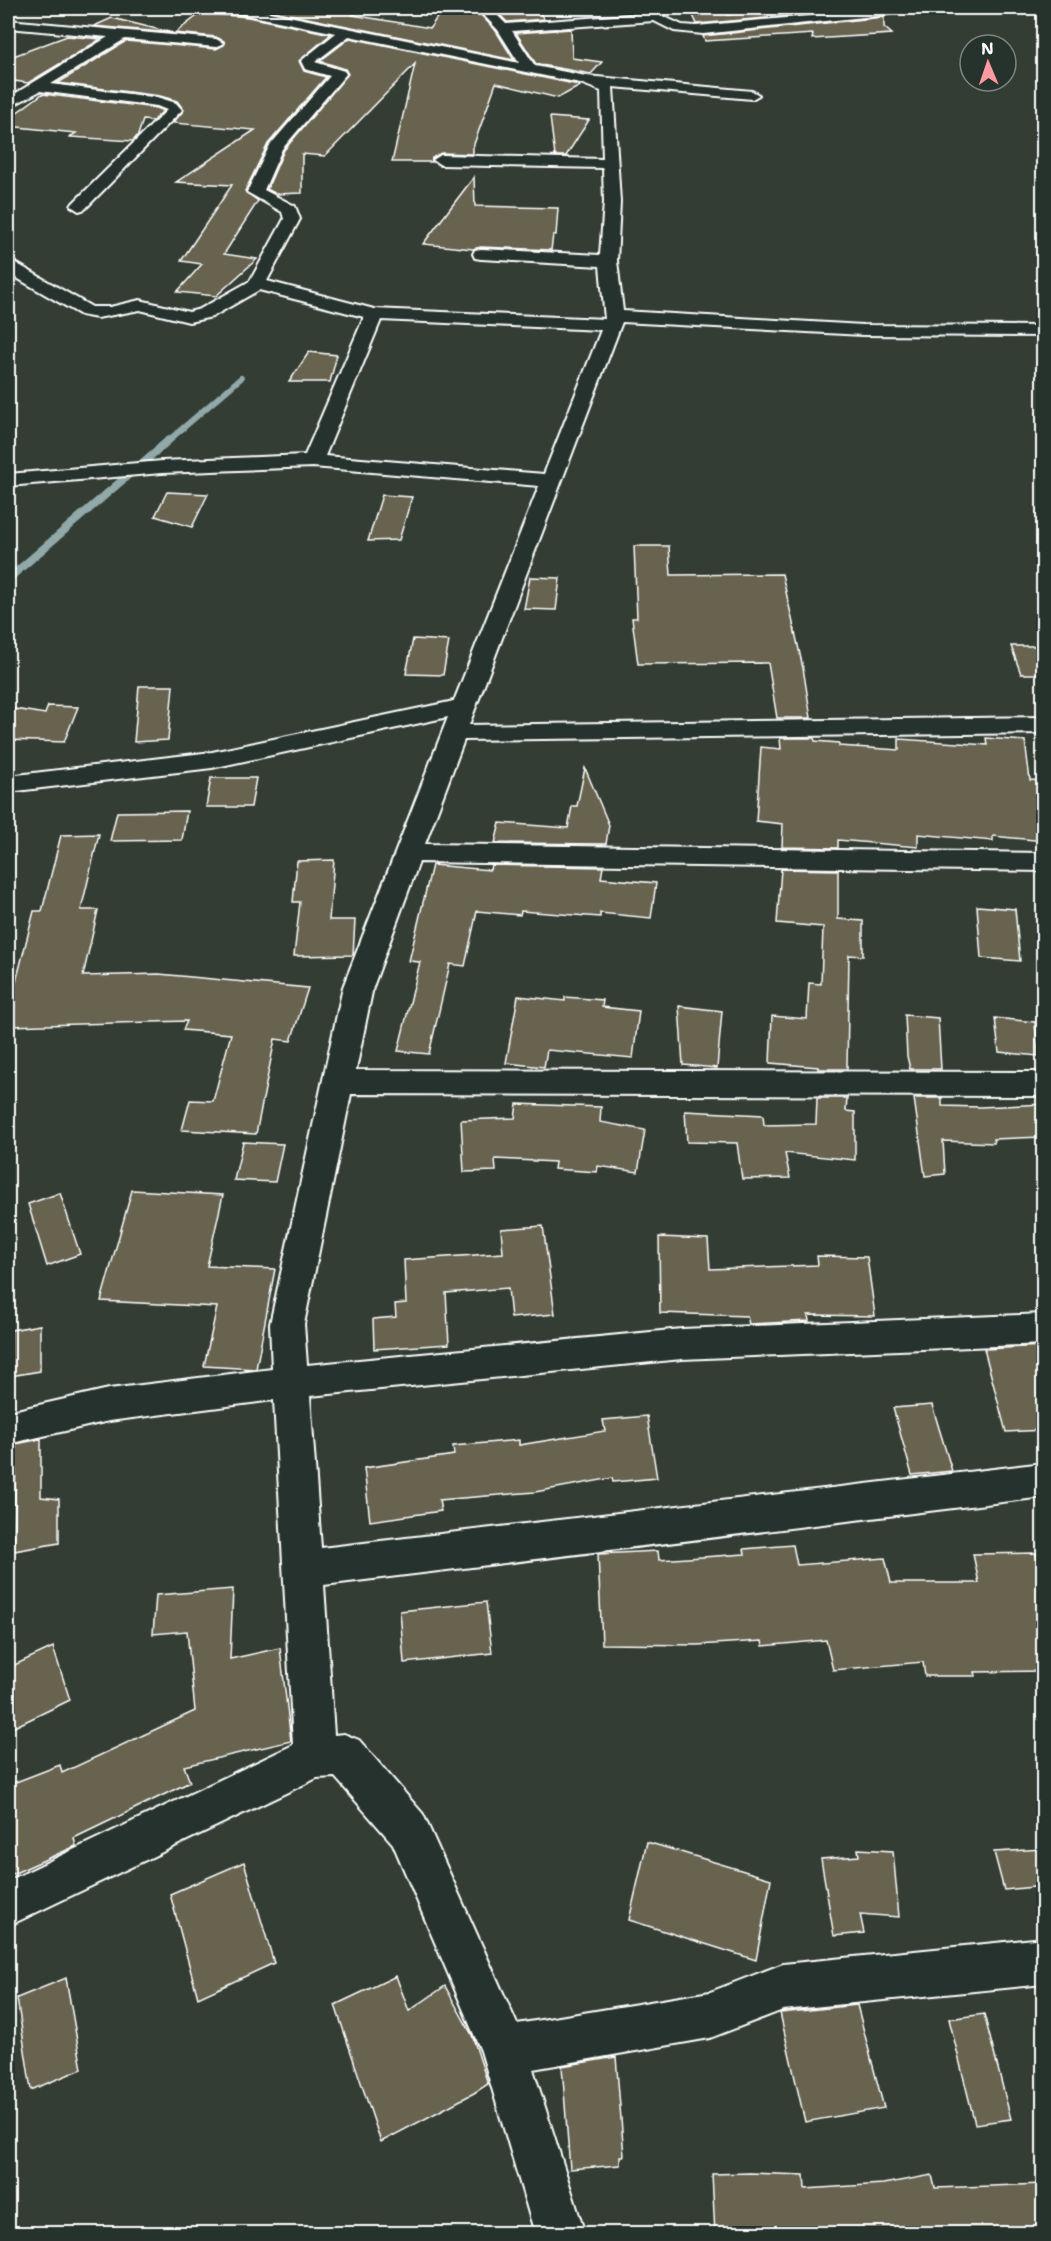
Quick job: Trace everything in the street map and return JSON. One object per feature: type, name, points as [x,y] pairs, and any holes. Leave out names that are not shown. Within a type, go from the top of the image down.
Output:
[{"type":"street","points":[[233,8],[584,80],[752,95]]},
{"type":"street","points":[[483,8],[503,28],[530,69]]},
{"type":"street","points":[[643,8],[672,27],[683,31],[883,11],[893,8]]},
{"type":"street","points":[[750,8],[762,23]]},
{"type":"street","points":[[503,28],[656,17]]},
{"type":"street","points":[[8,24],[216,43]]},
{"type":"street","points":[[11,271],[87,311],[97,313],[140,305],[189,317],[206,313],[257,284],[292,219],[290,209],[255,192],[275,148],[339,74],[310,66],[308,61],[346,32]]},
{"type":"street","points":[[8,104],[123,34]]},
{"type":"street","points":[[315,1757],[287,1324],[358,987],[614,320],[608,261],[612,202],[608,89],[584,80]]},
{"type":"street","points":[[39,86],[160,102],[171,105],[175,110],[79,206]]},
{"type":"street","points":[[441,160],[609,164]]},
{"type":"street","points":[[481,254],[608,261]]},
{"type":"street","points":[[257,284],[374,314],[614,320],[863,330],[1044,331]]},
{"type":"street","points":[[313,461],[374,314]]},
{"type":"street","points":[[8,480],[162,467],[313,461],[553,481]]},
{"type":"street","points":[[8,784],[212,760],[459,719],[1044,725]]},
{"type":"street","points":[[408,854],[1044,862]]},
{"type":"street","points":[[338,1082],[1044,1084]]},
{"type":"street","points":[[8,1428],[109,1405],[290,1382],[682,1344],[1044,1329]]},
{"type":"street","points":[[302,1569],[1044,1479]]},
{"type":"street","points":[[8,1904],[315,1757],[344,1755],[408,1828],[504,2050],[560,2234]]},
{"type":"street","points":[[504,2050],[710,2015],[783,1987],[1044,1961]]},
{"type":"building","points":[[258,8],[362,8],[353,15],[430,28],[438,16],[480,14],[496,31],[514,60]]},
{"type":"building","points":[[720,8],[727,15],[805,8],[879,8],[697,24],[691,11]]},
{"type":"building","points":[[538,10],[544,19],[507,22],[498,13]]},
{"type":"building","points":[[201,13],[248,17],[331,34],[299,61],[304,71],[326,77],[268,144],[245,191],[258,201],[224,254],[257,259],[216,296],[177,292],[202,264],[181,261],[232,185],[176,182],[255,130],[173,123],[184,110],[177,101],[160,96],[58,83],[126,41],[216,49],[224,45],[224,41],[216,37],[175,33]]},
{"type":"building","points":[[884,17],[884,27],[892,34],[812,39],[813,34],[705,41],[703,36]]},
{"type":"building","points":[[112,18],[173,33],[94,26]]},
{"type":"building","points":[[571,29],[572,58],[602,62],[591,74],[536,64],[516,33]]},
{"type":"building","points":[[67,36],[101,39],[28,83],[8,80],[8,58]]},
{"type":"building","points":[[350,38],[580,86],[558,98],[496,83],[473,147],[473,154],[441,153],[432,158],[432,162],[392,162],[415,64],[325,156],[302,154],[302,193],[276,194],[267,189],[284,150],[348,74],[345,69],[320,61]]},
{"type":"building","points":[[42,94],[156,108],[163,111],[153,121],[143,120],[138,135],[133,141],[70,137],[76,133],[8,126],[8,119]]},
{"type":"building","points":[[550,117],[589,120],[566,156],[555,156]]},
{"type":"building","points":[[474,177],[475,206],[558,208],[556,235],[553,235],[551,250],[481,247],[473,249],[423,244]]},
{"type":"building","points":[[309,352],[337,355],[330,382],[289,382]]},
{"type":"building","points":[[167,492],[208,494],[192,527],[155,516]]},
{"type":"building","points":[[382,495],[412,497],[399,540],[368,541]]},
{"type":"building","points":[[634,546],[669,546],[671,575],[782,574],[803,668],[811,718],[777,718],[768,663],[638,664],[632,618],[637,618]]},
{"type":"building","points":[[530,577],[560,578],[556,610],[524,609]]},
{"type":"building","points":[[413,639],[449,641],[443,675],[406,674]]},
{"type":"building","points":[[1011,646],[1044,646],[1044,674],[1021,674]]},
{"type":"building","points":[[139,686],[173,686],[168,740],[134,742]]},
{"type":"building","points":[[48,706],[78,707],[64,742],[8,740],[8,708],[45,714]]},
{"type":"building","points":[[780,738],[814,738],[815,741],[839,743],[839,746],[899,750],[899,739],[987,745],[986,738],[1025,741],[1030,780],[1044,781],[1044,841],[993,836],[993,841],[918,834],[918,847],[838,840],[838,848],[782,847],[783,824],[756,821],[761,747],[781,749]]},
{"type":"building","points":[[585,768],[609,825],[606,844],[495,843],[500,823],[568,828],[572,806],[577,806]]},
{"type":"building","points":[[211,778],[256,778],[251,807],[206,807]]},
{"type":"building","points":[[187,811],[182,840],[110,841],[117,812]]},
{"type":"building","points":[[99,834],[81,910],[98,910],[83,976],[159,974],[308,988],[291,1041],[275,1039],[256,1134],[182,1130],[190,1100],[213,1101],[231,1034],[183,1030],[187,1021],[8,1026],[8,1013],[34,911],[42,911],[61,835]]},
{"type":"building","points":[[334,860],[329,920],[355,920],[353,955],[294,956],[300,902],[293,902],[297,861]]},
{"type":"building","points":[[432,865],[490,870],[491,865],[603,867],[601,878],[656,883],[651,918],[600,913],[600,917],[521,911],[520,915],[477,911],[465,966],[450,964],[429,1054],[398,1051],[420,962],[409,961]]},
{"type":"building","points":[[781,869],[838,870],[838,919],[863,921],[863,956],[849,955],[847,1069],[818,1069],[818,1067],[770,1063],[772,1016],[807,1019],[809,983],[821,984],[823,927],[777,923]]},
{"type":"building","points":[[977,906],[1015,909],[1020,961],[981,958]]},
{"type":"building","points":[[518,996],[565,1001],[565,997],[603,1000],[602,1007],[639,1011],[633,1058],[547,1050],[544,1067],[506,1063]]},
{"type":"building","points":[[679,1006],[722,1011],[717,1068],[683,1065]]},
{"type":"building","points":[[905,1015],[938,1018],[941,1069],[910,1069]]},
{"type":"building","points":[[995,1018],[1035,1022],[1038,1056],[999,1052]]},
{"type":"building","points":[[817,1098],[847,1098],[846,1111],[855,1112],[855,1160],[785,1153],[790,1178],[742,1179],[737,1143],[687,1142],[685,1111],[763,1115],[764,1125],[816,1124]]},
{"type":"building","points":[[914,1098],[942,1098],[942,1106],[1044,1104],[1044,1137],[993,1139],[994,1143],[943,1141],[945,1174],[925,1176]]},
{"type":"building","points":[[517,1104],[601,1107],[600,1122],[645,1130],[638,1172],[598,1166],[597,1172],[554,1169],[555,1162],[495,1159],[496,1171],[464,1172],[461,1120],[515,1118]]},
{"type":"building","points":[[243,1142],[283,1144],[275,1182],[234,1180]]},
{"type":"building","points":[[132,1190],[223,1195],[207,1266],[275,1269],[256,1369],[204,1366],[217,1307],[101,1301]]},
{"type":"building","points":[[60,1193],[80,1254],[47,1266],[28,1204]]},
{"type":"building","points":[[543,1226],[555,1314],[511,1318],[508,1288],[446,1293],[449,1344],[374,1349],[373,1319],[396,1317],[395,1304],[406,1303],[404,1260],[503,1253],[501,1229]]},
{"type":"building","points":[[659,1237],[708,1239],[710,1269],[818,1265],[817,1256],[867,1257],[875,1316],[808,1315],[809,1321],[749,1324],[747,1316],[660,1313]]},
{"type":"building","points":[[40,1325],[40,1371],[10,1376],[11,1330]]},
{"type":"building","points":[[1044,1346],[1044,1430],[1006,1432],[984,1349]]},
{"type":"building","points":[[932,1405],[952,1471],[912,1475],[893,1408]]},
{"type":"building","points":[[647,1416],[657,1478],[613,1482],[612,1478],[535,1492],[439,1500],[441,1511],[370,1521],[364,1468],[454,1455],[453,1446],[519,1440],[519,1445],[605,1431],[603,1420]]},
{"type":"building","points":[[41,1439],[41,1497],[59,1499],[59,1543],[14,1551],[16,1444]]},
{"type":"building","points":[[793,1545],[797,1565],[885,1558],[891,1583],[979,1583],[973,1554],[1036,1553],[1044,1583],[1044,1671],[975,1672],[976,1676],[925,1676],[923,1662],[833,1670],[826,1640],[763,1646],[762,1641],[697,1645],[602,1644],[598,1554],[658,1551],[659,1560],[745,1554],[744,1549]]},
{"type":"building","points":[[233,1589],[230,1659],[280,1648],[291,1741],[184,1766],[190,1782],[74,1838],[76,1846],[8,1876],[8,1785],[60,1765],[62,1773],[195,1711],[187,1631],[153,1634],[156,1595]]},
{"type":"building","points":[[486,1602],[492,1653],[404,1663],[400,1611]]},
{"type":"building","points":[[53,1647],[70,1700],[8,1730],[8,1668]]},
{"type":"building","points":[[647,1842],[771,1879],[756,1960],[629,1920]]},
{"type":"building","points":[[858,1849],[893,1851],[899,1917],[860,1914],[864,1933],[834,1936],[821,1859],[859,1856]]},
{"type":"building","points":[[1044,1849],[1044,1886],[1004,1890],[994,1852]]},
{"type":"building","points":[[244,1862],[274,1963],[198,1998],[170,1894]]},
{"type":"building","points":[[396,1976],[409,2011],[445,1986],[472,2035],[488,2084],[381,2142],[335,2005]]},
{"type":"building","points":[[66,1978],[82,2069],[31,2090],[17,1998]]},
{"type":"building","points":[[857,2005],[884,2108],[805,2122],[780,2013]]},
{"type":"building","points":[[984,2014],[1011,2119],[975,2124],[949,2019]]},
{"type":"building","points":[[616,2057],[624,2156],[620,2156],[620,2165],[570,2169],[562,2066]]},
{"type":"building","points":[[712,2174],[804,2175],[805,2189],[883,2184],[932,2175],[935,2188],[1044,2184],[1044,2234],[715,2234]]},
{"type":"waterway","points":[[168,441],[241,378]]},
{"type":"waterway","points":[[8,579],[170,439]]}]
